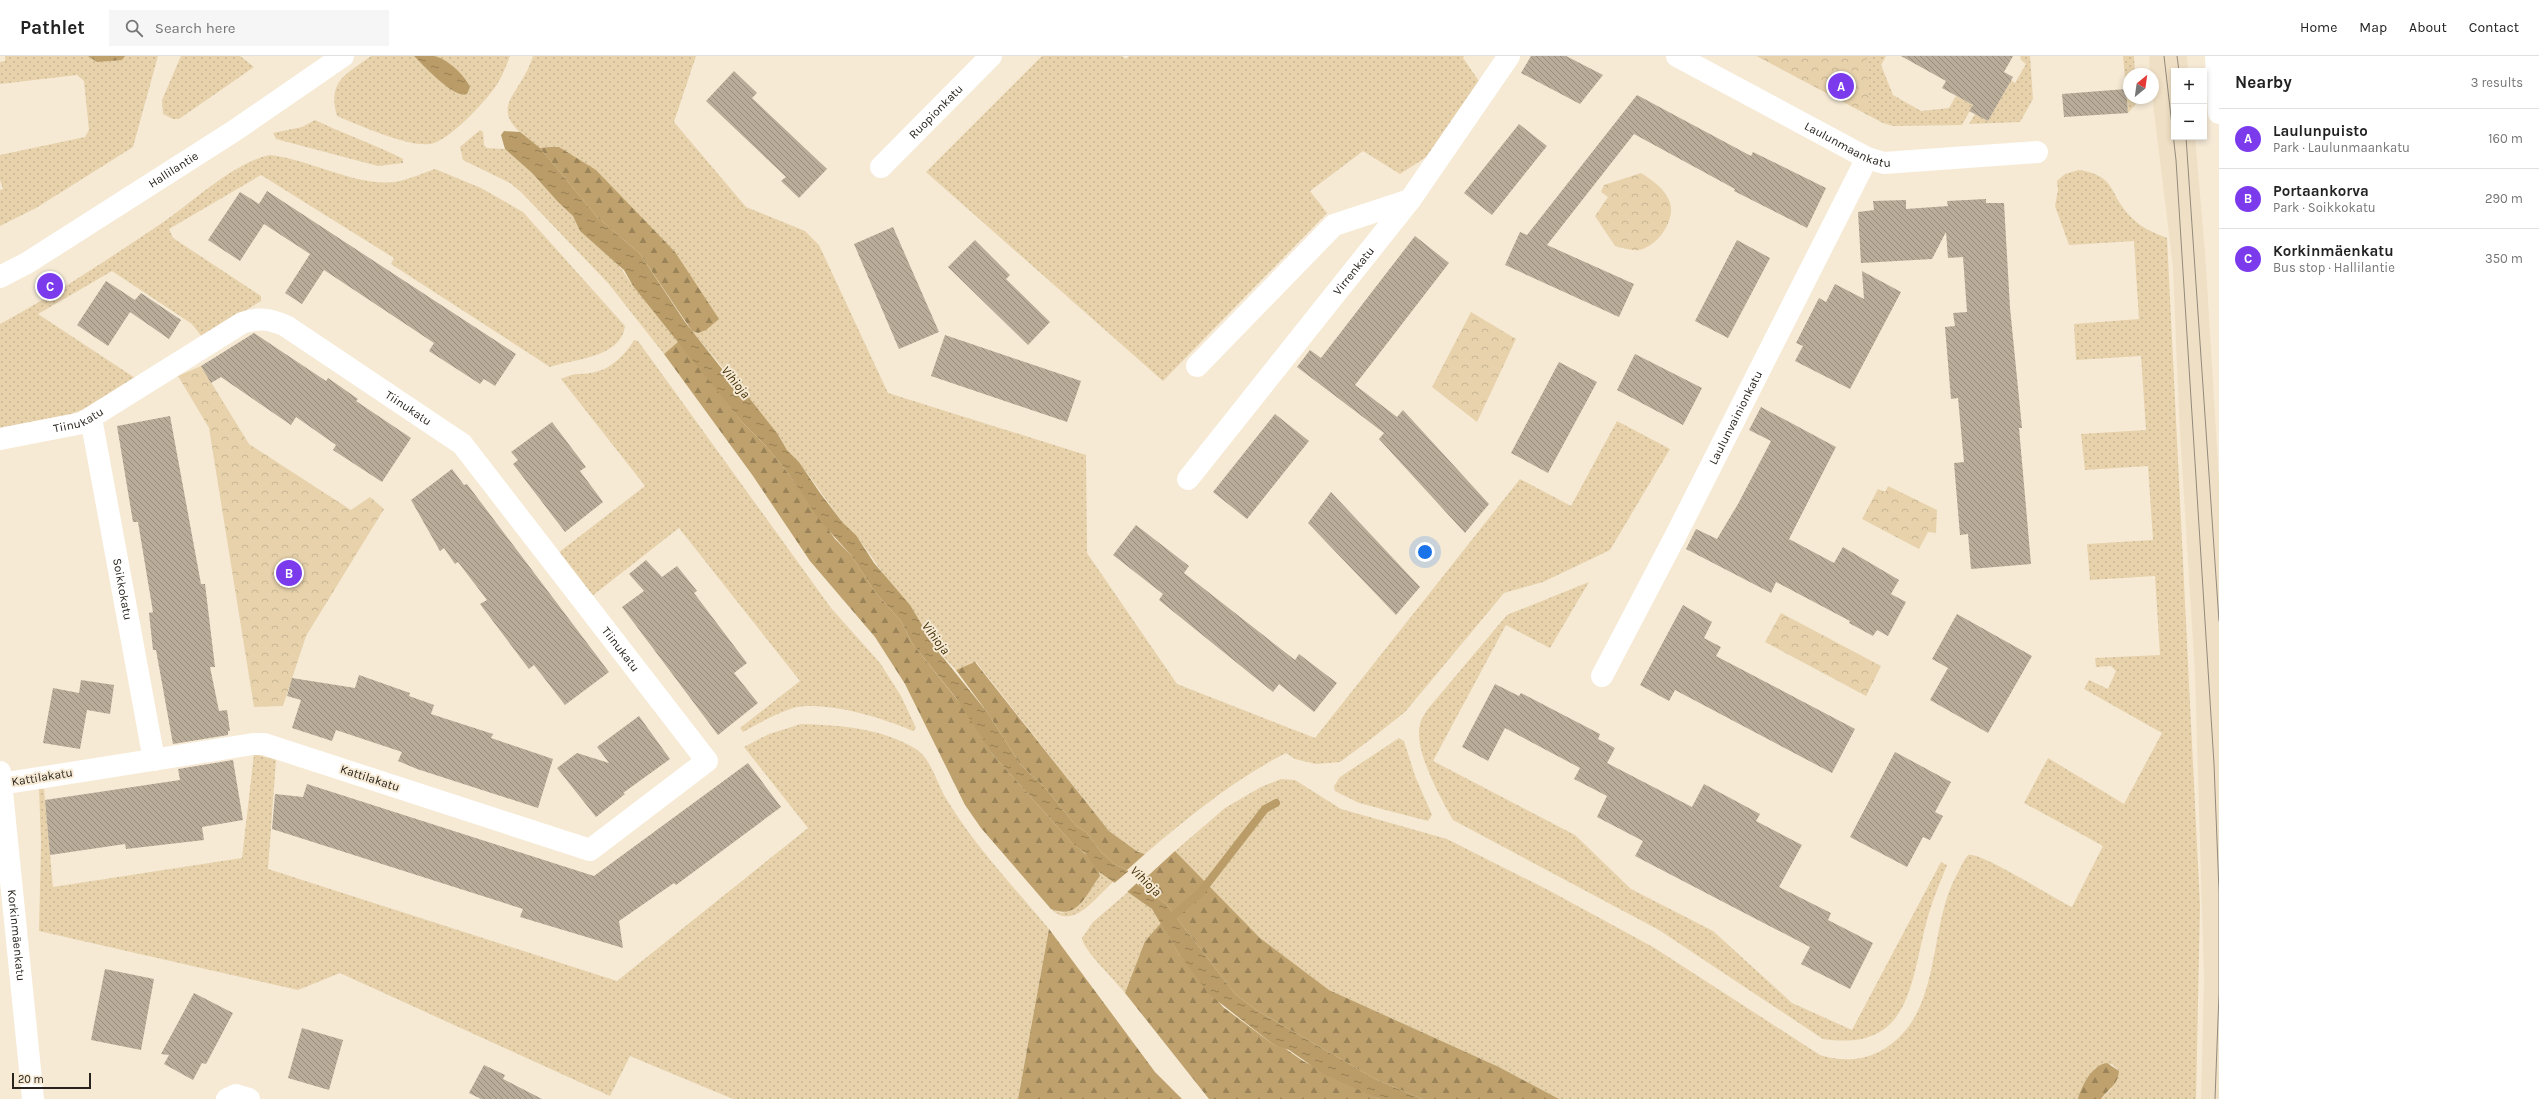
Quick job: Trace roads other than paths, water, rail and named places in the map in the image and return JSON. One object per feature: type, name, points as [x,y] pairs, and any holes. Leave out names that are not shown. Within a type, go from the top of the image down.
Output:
[{"type":"main road","name":"Hallilantie","points":[[0,277],[27,262],[234,131],[343,56]]},
{"type":"main road","name":"Ruopionkatu","points":[[882,167],[991,56]]},
{"type":"main road","name":"Virrenkatu","points":[[1188,479],[1410,200],[1509,56]]},
{"type":"main road","name":"Laulunmaankatu","points":[[1677,56],[1866,158],[1884,163],[2037,152]]},
{"type":"main road","points":[[2216,56],[2219,113]]},
{"type":"main road","name":"Laulunvainionkatu","points":[[1602,676],[1676,536],[1866,158]]},
{"type":"main road","points":[[1197,366],[1334,225],[1410,200]]},
{"type":"main road","name":"Tiinukatu","points":[[0,439],[61,428],[91,418],[242,323],[263,318],[286,326],[462,444],[707,762]]},
{"type":"main road","name":"Soikkokatu","points":[[91,418],[154,760]]},
{"type":"main road","name":"Kattilakatu","points":[[1,778],[154,760],[264,744],[590,850],[707,762]]},
{"type":"main road","name":"Korkinmäenkatu","points":[[1,778],[10,854],[6,903],[33,1099]]},
{"type":"main road","points":[[227,1099],[236,1095],[249,1099]]},
{"type":"water","points":[[414,56],[434,56],[444,60],[460,72],[468,82],[470,87],[467,94],[455,92],[447,87]]},
{"type":"water","points":[[504,131],[520,132],[540,148],[597,217],[640,254],[685,322],[726,374],[746,394],[777,433],[787,450],[799,462],[843,523],[856,535],[874,563],[910,605],[937,650],[987,712],[1020,764],[1047,790],[1076,826],[1086,832],[1101,852],[1114,864],[1127,870],[1138,885],[1166,904],[1235,994],[1256,1010],[1375,1079],[1422,1099],[1380,1099],[1325,1075],[1289,1050],[1274,1045],[1210,995],[1179,954],[1152,909],[1099,872],[1085,853],[1074,845],[993,755],[956,698],[912,643],[901,621],[875,592],[851,555],[821,522],[788,473],[765,445],[742,422],[633,286],[624,270],[580,231],[573,216],[532,173],[505,149],[501,135]]},
{"type":"waterway","points":[[1167,921],[1200,893],[1265,809],[1276,803]]},
{"type":"tram line","points":[[2164,56],[2176,160],[2214,764],[2219,891],[2219,994],[2215,1099]]},
{"type":"tram line","points":[[2177,56],[2179,68]]},
{"type":"tram line","points":[[2186,140],[2219,621]]},
{"type":"place","name":"Laulunpuisto","points":[[1841,86]]},
{"type":"place","name":"Korkinmäenkatu","points":[[50,286]]},
{"type":"place","name":"Portaankorva","points":[[289,573]]},
{"type":"water label","name":"Vihioja","points":[[736,382]]},
{"type":"water label","name":"Vihioja","points":[[936,638]]},
{"type":"water label","name":"Vihioja","points":[[1146,881]]}]
